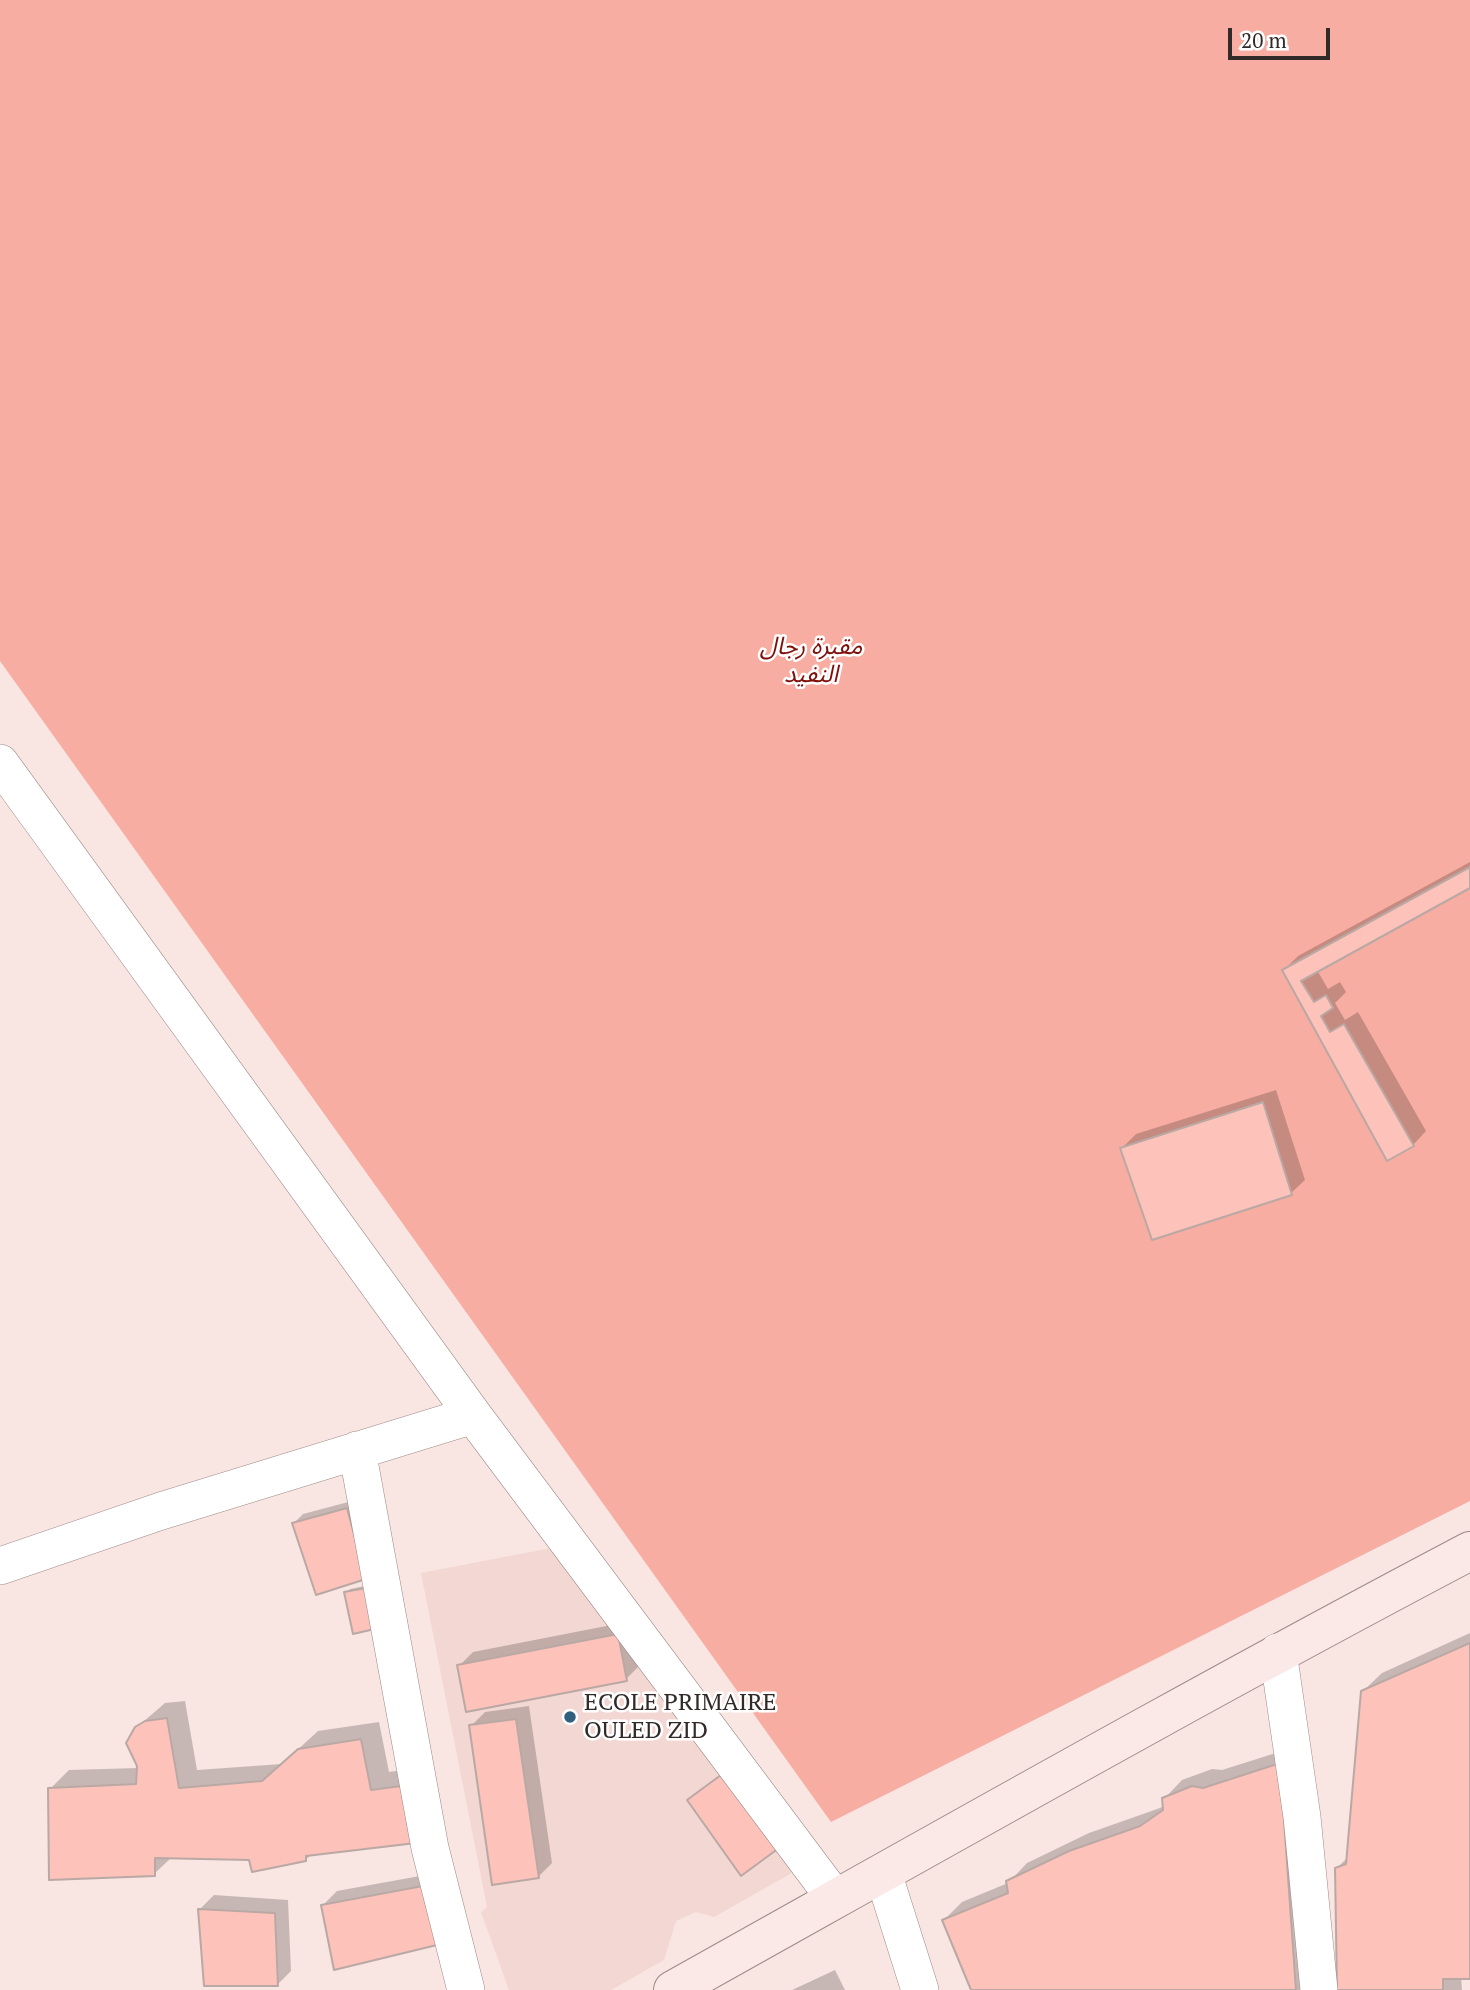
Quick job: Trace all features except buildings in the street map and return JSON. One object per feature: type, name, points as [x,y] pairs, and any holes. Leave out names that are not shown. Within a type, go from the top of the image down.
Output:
[{"type":"street","points":[[0,763],[473,1415],[834,1897]]},
{"type":"street","points":[[0,1566],[473,1415]]},
{"type":"street","points":[[357,1450],[430,1848],[466,1990]]},
{"type":"street","points":[[673,1990],[834,1897],[883,1873],[1278,1652],[1470,1551]]},
{"type":"street","points":[[1278,1652],[1302,1817],[1319,1990]]},
{"type":"street","points":[[883,1873],[920,1990]]},
{"type":"shaded area","name":"ECOLE PRIMAIRE OULED ZID","points":[[567,1545],[795,1868],[790,1874],[714,1917],[696,1912],[676,1921],[664,1960],[611,1990],[509,1990],[481,1912],[487,1907],[421,1573]]},
{"type":"green space","name":"مقبرة رجال النفيد","points":[[0,0],[1470,0],[1470,1501],[831,1822],[0,661]]},
{"type":"place","name":"ECOLE PRIMAIRE OULED ZID","points":[[570,1717]]}]
